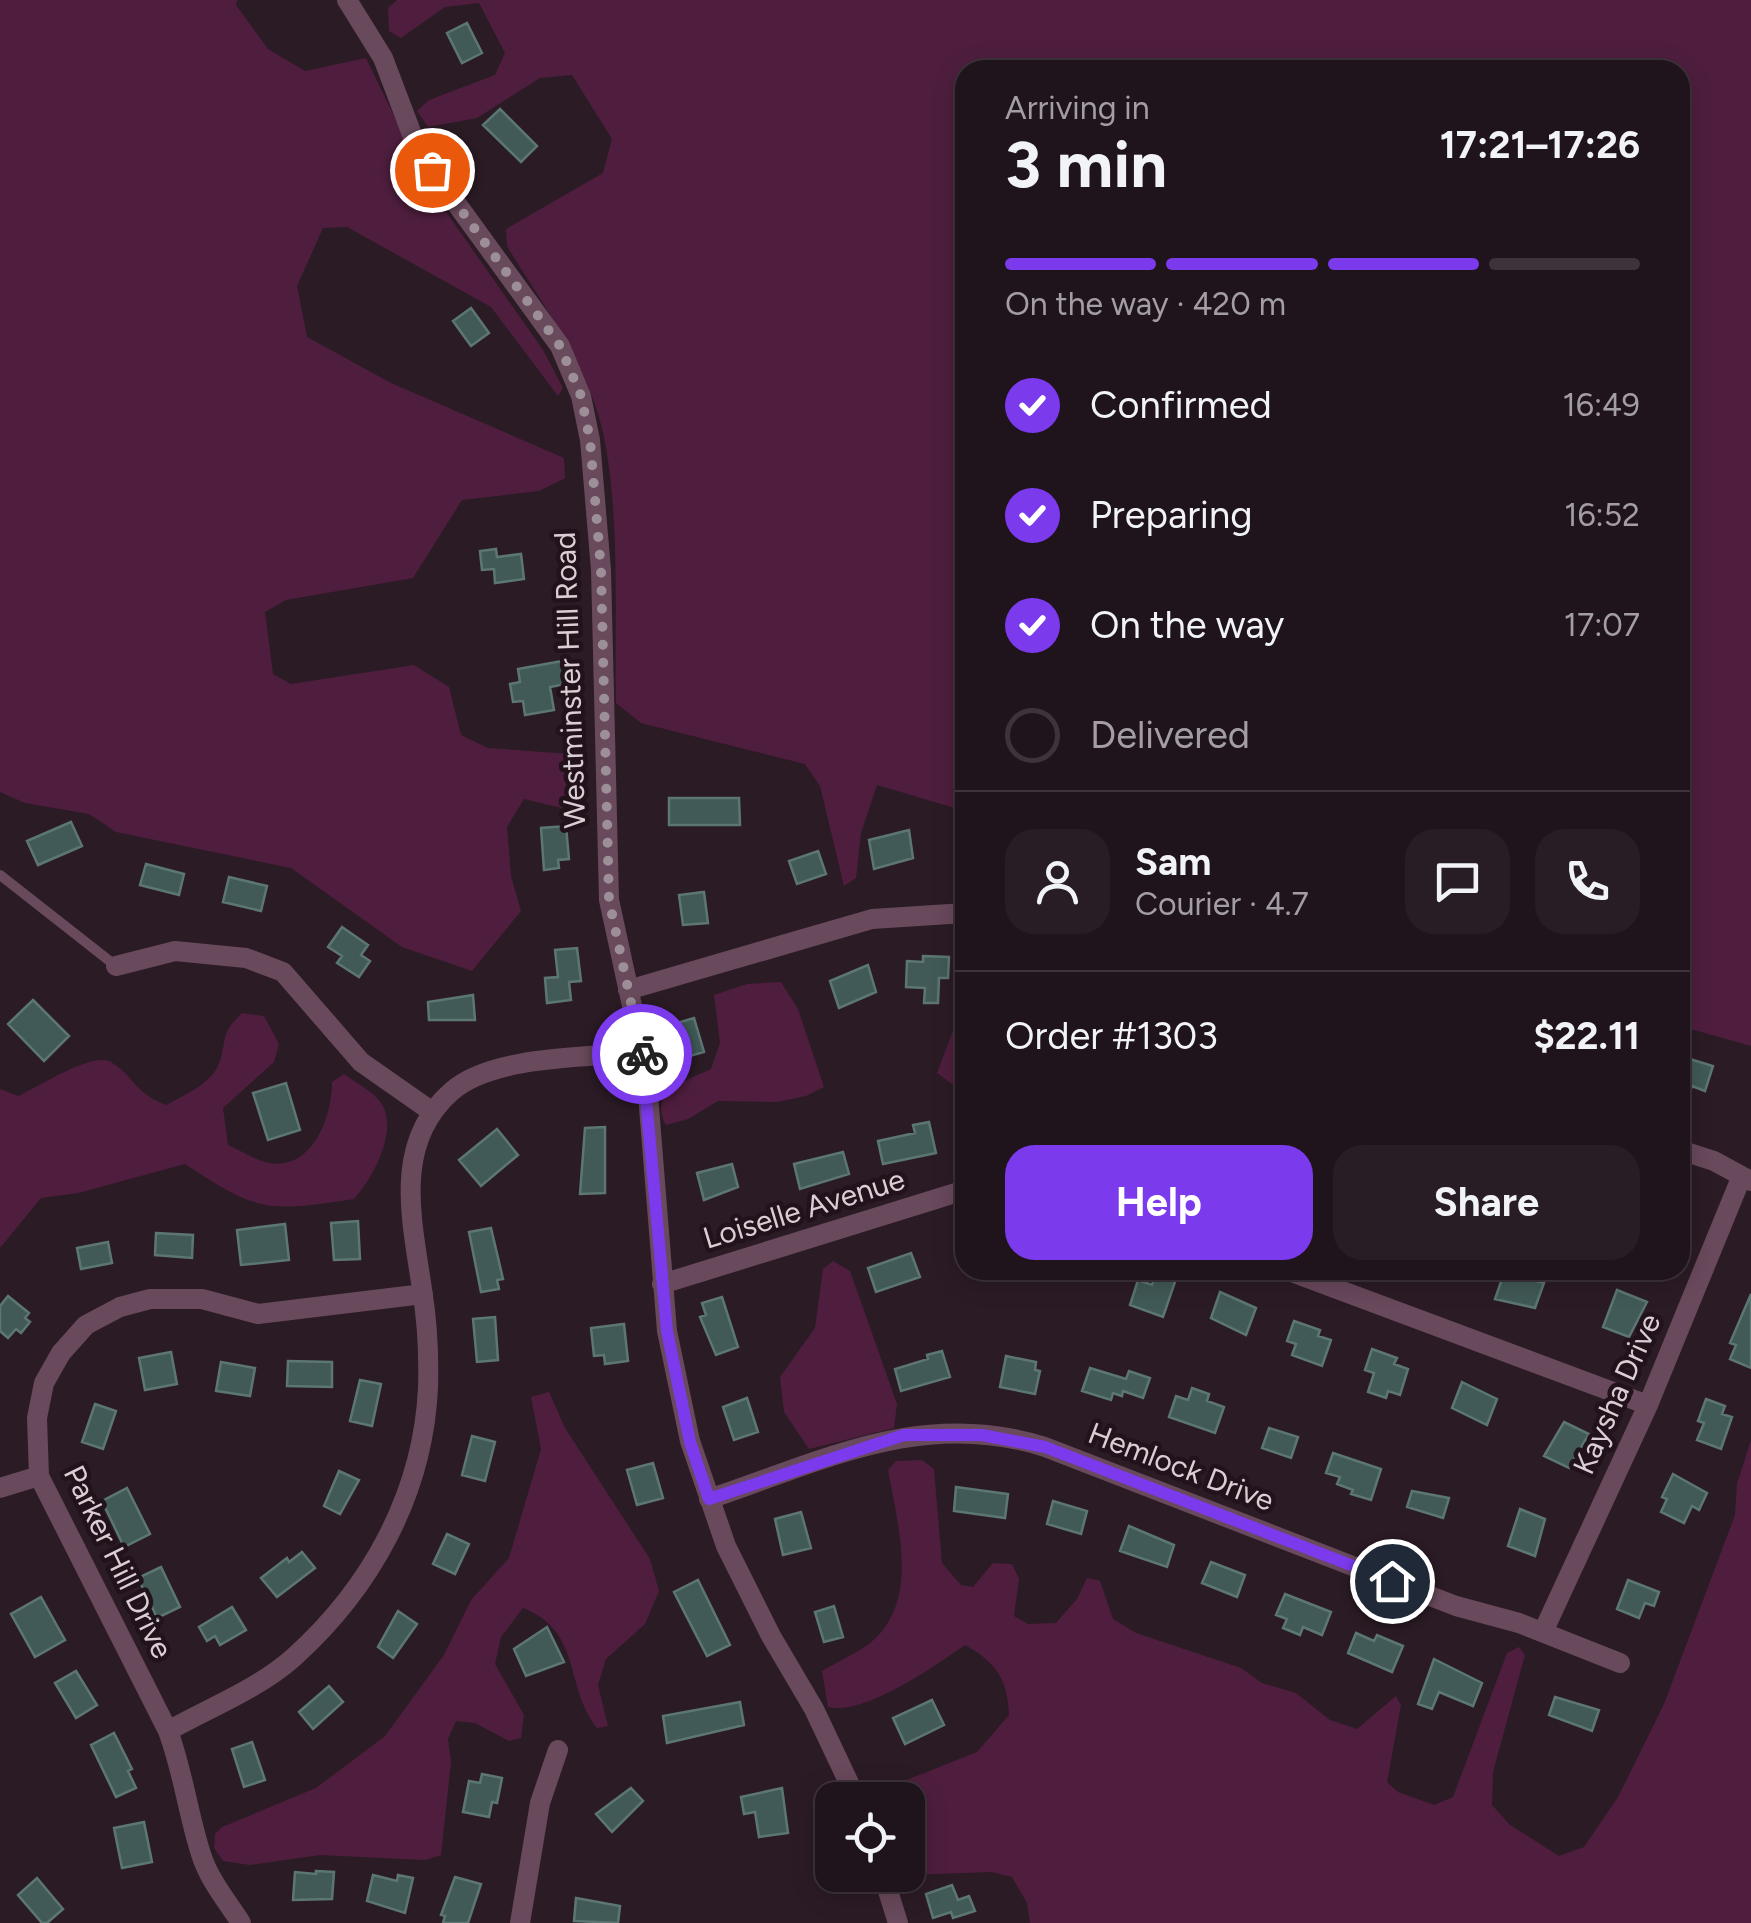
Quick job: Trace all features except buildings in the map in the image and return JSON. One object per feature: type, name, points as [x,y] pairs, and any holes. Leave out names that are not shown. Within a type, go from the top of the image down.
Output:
[{"type":"street","name":"Westminster Hill Road","points":[[347,0],[384,58],[413,137],[432,170],[560,346],[581,396],[590,440],[601,570],[609,900],[642,1052],[662,1284],[683,1413],[726,1546],[771,1636],[814,1709],[848,1782]]},
{"type":"street","points":[[628,990],[872,919],[955,914]]},
{"type":"street","points":[[116,966],[175,951],[246,958],[283,972],[361,1062],[432,1111]]},
{"type":"street","points":[[168,1731],[289,1661],[356,1591],[403,1507],[422,1438],[428,1386],[423,1294],[412,1233],[409,1178],[417,1140],[432,1111],[455,1088],[486,1070],[642,1052]]},
{"type":"street","points":[[1690,1153],[1726,1166],[1746,1180]]},
{"type":"street","name":"Kaysha Drive","points":[[1543,1632],[1746,1180]]},
{"type":"street","name":"Loiselle Avenue","points":[[662,1284],[955,1193]]},
{"type":"street","points":[[1313,1280],[1648,1405]]},
{"type":"street","name":"Parker Hill Drive","points":[[242,1923],[209,1874],[200,1853],[184,1774],[168,1731],[39,1476],[37,1418],[44,1383],[61,1353],[86,1326],[120,1306],[175,1298],[202,1299],[258,1314],[423,1294]]},
{"type":"street","name":"Hemlock Drive","points":[[709,1499],[904,1435],[949,1433],[1014,1439],[1082,1461],[1456,1606],[1543,1632],[1620,1664]]},
{"type":"street","points":[[0,1488],[39,1476]]},
{"type":"street","points":[[520,1923],[540,1803],[558,1750]]},
{"type":"street","points":[[889,1892],[898,1923]]},
{"type":"lane","points":[[0,876],[116,966]]},
{"type":"shaded area","points":[[0,0],[237,0],[236,5],[268,49],[305,71],[366,58],[428,186],[543,350],[563,388],[558,396],[491,307],[347,227],[323,228],[297,286],[307,337],[391,383],[564,458],[565,478],[539,491],[462,500],[413,578],[286,600],[265,612],[273,674],[291,684],[414,665],[449,687],[461,735],[488,748],[584,755],[581,779],[562,808],[524,799],[507,827],[511,876],[521,911],[472,971],[402,947],[291,868],[116,832],[89,814],[25,803],[0,792]]},
{"type":"shaded area","points":[[397,0],[1751,0],[1751,1046],[1690,1029],[1690,60],[955,60],[955,808],[877,785],[861,833],[856,878],[844,886],[820,786],[805,764],[641,723],[616,703],[614,518],[606,446],[581,370],[507,246],[506,229],[603,173],[612,139],[572,75],[540,78],[477,118],[428,127],[417,111],[429,100],[495,75],[505,53],[479,3],[445,7],[401,38],[389,31],[388,8]]},
{"type":"shaded area","points":[[781,982],[798,1009],[824,1087],[806,1096],[777,1102],[718,1101],[688,1119],[666,1125],[661,1114],[666,1096],[681,1083],[711,1069],[720,1043],[714,995],[747,984]]},
{"type":"shaded area","points":[[242,1013],[264,1016],[279,1044],[274,1062],[223,1108],[228,1145],[265,1162],[295,1159],[316,1140],[328,1111],[332,1082],[344,1074],[374,1096],[386,1115],[381,1154],[354,1199],[301,1206],[265,1205],[230,1192],[185,1164],[78,1193],[41,1198],[0,1248],[0,1089],[18,1096],[79,1066],[103,1060],[119,1067],[147,1095],[166,1105],[198,1088],[211,1076],[220,1061],[227,1031]]},
{"type":"shaded area","points":[[955,1025],[955,1084],[937,1073]]},
{"type":"shaded area","points":[[833,1261],[850,1271],[897,1404],[894,1428],[809,1449],[784,1412],[780,1377],[815,1328],[823,1269]]},
{"type":"shaded area","points":[[549,1392],[565,1428],[650,1559],[659,1591],[645,1624],[606,1659],[598,1685],[608,1726],[597,1728],[587,1712],[564,1645],[555,1631],[523,1608],[501,1637],[495,1664],[524,1715],[521,1738],[509,1741],[475,1723],[456,1721],[448,1739],[451,1762],[441,1855],[425,1860],[320,1855],[250,1865],[223,1861],[214,1848],[215,1834],[222,1827],[316,1788],[385,1736],[444,1655],[471,1600],[509,1558],[541,1449],[531,1397]]},
{"type":"shaded area","points":[[1751,1440],[1751,1923],[1030,1923],[1027,1903],[1012,1877],[992,1872],[925,1874],[925,1782],[902,1782],[977,1752],[1009,1715],[1003,1682],[992,1665],[965,1645],[879,1697],[843,1708],[828,1707],[822,1671],[869,1644],[885,1627],[895,1607],[902,1563],[888,1470],[896,1461],[922,1460],[934,1469],[942,1563],[961,1585],[973,1587],[993,1563],[1012,1564],[1019,1579],[1014,1616],[1028,1624],[1056,1623],[1077,1599],[1087,1578],[1100,1581],[1113,1619],[1136,1633],[1241,1668],[1262,1683],[1296,1693],[1330,1720],[1357,1729],[1396,1696],[1401,1705],[1387,1782],[1398,1792],[1434,1805],[1453,1797],[1507,1653],[1519,1647],[1525,1655],[1493,1772],[1492,1805],[1510,1825],[1559,1856],[1584,1847],[1618,1797],[1664,1704],[1735,1515],[1737,1484]]},
{"type":"way so far","points":[[432,170],[560,346],[581,396],[590,440],[601,570],[609,900],[642,1054]]},
{"type":"route","points":[[642,1054],[667,1331],[690,1442],[709,1499],[904,1435],[982,1435],[1045,1447],[1392,1581]]}]
